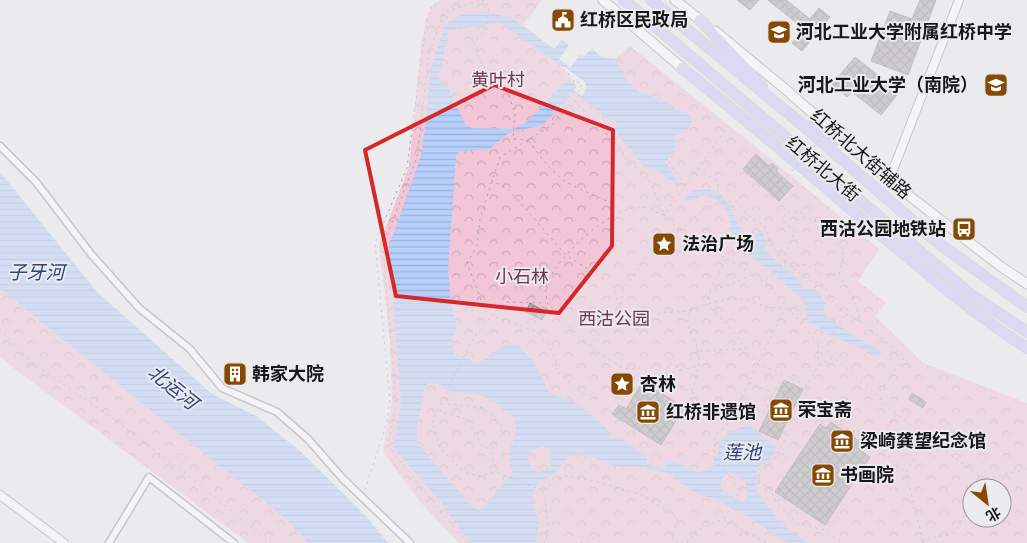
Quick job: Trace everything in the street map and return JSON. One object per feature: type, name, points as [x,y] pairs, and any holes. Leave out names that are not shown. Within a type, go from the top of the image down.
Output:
[{"type":"main road","points":[[602,0],[752,124],[952,295],[1000,331],[1027,348]]},
{"type":"main road","name":"红桥北大街","points":[[624,0],[750,109],[969,293],[1027,332]]},
{"type":"main road","name":"红桥北大街","points":[[651,0],[719,58],[776,102],[937,242],[1027,306]]},
{"type":"main road","name":"红桥北大街辅路","points":[[675,0],[744,54],[889,180],[1000,266],[1027,284]]},
{"type":"main road","points":[[700,20],[776,102]]},
{"type":"main road","points":[[682,68],[750,109]]},
{"type":"main road","points":[[799,122],[852,146]]},
{"type":"street","points":[[889,180],[959,0]]},
{"type":"street","points":[[0,146],[13,156],[36,182],[91,254],[139,308],[190,349],[222,388],[277,412],[308,439],[363,498],[410,543]]},
{"type":"street","points":[[109,543],[149,477],[234,543]]},
{"type":"street","points":[[0,495],[64,543]]},
{"type":"path","points":[[363,498],[387,422],[390,400],[376,243],[408,168],[426,17],[432,6],[440,0]]},
{"type":"path","points":[[467,543],[388,446],[396,404],[383,246],[416,157],[429,54],[444,12],[482,0],[484,4],[489,5],[487,28],[474,43],[479,60],[502,90],[508,93],[515,114],[512,139],[528,140],[545,162],[565,182],[596,198],[615,205],[623,212]]},
{"type":"path","points":[[558,65],[569,74],[567,77],[573,82],[575,79],[582,85],[578,90],[581,93],[576,101],[579,106],[602,127],[610,139],[619,147],[628,162],[642,172],[652,184],[664,215],[680,232],[765,282],[818,343],[833,357],[897,414],[982,478]]},
{"type":"path","points":[[579,106],[560,115],[552,125],[500,157],[480,218],[477,246],[467,263],[485,310],[492,316],[535,331],[548,344],[556,360],[557,371],[581,394],[600,398]]},
{"type":"path","points":[[792,171],[836,121]]},
{"type":"path","points":[[664,215],[729,125]]},
{"type":"path","points":[[675,150],[669,163],[686,185]]},
{"type":"path","points":[[698,168],[718,182],[718,202]]},
{"type":"path","points":[[491,180],[508,189],[565,254],[613,286],[620,308],[635,330],[661,313],[689,311],[706,303],[745,300],[767,309],[786,307]]},
{"type":"path","points":[[680,232],[703,208],[718,202],[735,200],[750,218],[764,226],[771,244],[785,263],[794,267],[806,279],[820,283],[828,290],[834,303],[846,314],[861,322],[905,357],[877,395]]},
{"type":"path","points":[[664,215],[641,207],[623,212],[590,231],[565,254],[546,287],[547,303],[590,347],[624,368],[639,368],[692,392],[728,424]]},
{"type":"path","points":[[765,282],[785,263],[795,231],[783,221],[784,216],[791,211],[801,212],[806,219],[815,219],[818,230],[831,238],[843,250],[844,259],[839,274],[853,298],[861,322]]},
{"type":"path","points":[[590,347],[620,308],[623,289],[646,257]]},
{"type":"path","points":[[706,303],[726,259]]},
{"type":"path","points":[[794,267],[806,264],[822,274],[839,274]]},
{"type":"path","points":[[710,292],[753,275]]},
{"type":"path","points":[[542,490],[496,472],[478,476],[464,472],[440,448],[432,420],[446,396],[473,340],[492,316],[507,302],[547,303]]},
{"type":"path","points":[[706,303],[727,324],[757,363],[807,385]]},
{"type":"path","points":[[687,543],[697,530],[724,519],[737,500],[739,490],[714,459],[715,435],[728,424],[734,415],[757,363],[786,307]]},
{"type":"path","points":[[689,311],[686,325],[698,351],[698,365],[692,392]]},
{"type":"path","points":[[832,334],[846,314]]},
{"type":"path","points":[[0,329],[30,361],[108,415],[190,477],[271,543]]},
{"type":"path","points":[[818,343],[818,366]]},
{"type":"path","points":[[698,351],[746,348]]},
{"type":"path","points":[[759,483],[759,469],[772,462],[805,406],[807,385],[818,366],[833,357]]},
{"type":"path","points":[[662,380],[666,374],[669,362],[682,370]]},
{"type":"path","points":[[666,374],[698,365]]},
{"type":"path","points":[[734,415],[762,418],[783,374]]},
{"type":"path","points":[[749,382],[773,393]]},
{"type":"path","points":[[446,396],[448,404],[484,408],[501,425],[501,434],[491,450],[496,472]]},
{"type":"path","points":[[805,406],[876,444],[906,472],[923,542],[954,533],[962,520]]},
{"type":"path","points":[[439,408],[442,412],[467,420],[481,444],[491,450]]},
{"type":"path","points":[[876,444],[897,414]]},
{"type":"path","points":[[906,472],[927,437]]},
{"type":"path","points":[[987,478],[1027,469]]},
{"type":"path","points":[[542,490],[564,476],[587,479],[642,495],[678,518],[672,538],[677,543]]},
{"type":"path","points":[[739,490],[759,483],[768,486],[777,502],[796,523],[824,530],[844,543]]},
{"type":"path","points":[[542,490],[547,522],[547,538],[545,543],[550,543]]},
{"type":"path","points":[[724,519],[767,543]]},
{"type":"path","points":[[580,543],[602,535]]},
{"type":"highlighted area","points":[[494,85],[613,130],[612,246],[559,313],[396,296],[365,150]]},
{"type":"green space","name":"西沽公园","points":[[440,0],[542,0],[523,25],[554,49],[562,40],[569,45],[559,59],[570,68],[580,55],[584,56],[592,48],[601,57],[614,60],[630,46],[776,163],[879,249],[858,281],[886,303],[875,316],[923,363],[1027,403],[1027,543],[459,543],[421,503],[383,452],[392,401],[390,340],[379,245],[409,167],[421,45],[427,17],[432,6]]},
{"type":"green space","points":[[0,289],[288,520],[308,543],[248,543],[16,370],[0,356]]},
{"type":"water","name":"莲池","points":[[486,12],[512,18],[554,49],[562,40],[569,45],[559,59],[570,68],[580,55],[584,57],[592,48],[601,57],[617,59],[620,68],[625,73],[624,77],[640,93],[649,94],[659,99],[659,103],[667,100],[671,109],[684,111],[692,118],[692,122],[689,128],[675,135],[676,145],[666,163],[679,183],[677,186],[658,170],[646,169],[614,130],[618,125],[613,118],[607,119],[576,93],[570,94],[567,101],[542,125],[509,133],[490,149],[459,152],[456,156],[448,269],[451,302],[457,326],[451,344],[455,354],[469,358],[474,364],[505,346],[517,344],[532,359],[550,394],[574,402],[603,424],[612,439],[619,437],[647,457],[647,463],[651,466],[664,468],[667,461],[681,464],[694,471],[705,470],[713,466],[714,459],[718,455],[718,448],[724,438],[749,424],[776,446],[776,451],[770,460],[757,468],[757,492],[782,524],[807,543],[788,543],[743,514],[713,499],[700,495],[664,472],[635,466],[613,466],[581,452],[567,457],[557,471],[536,485],[532,499],[539,524],[536,543],[470,543],[439,500],[398,453],[394,446],[401,402],[389,247],[422,153],[432,64],[445,25],[456,17],[470,13]],"holes":[[[500,22],[573,74],[528,121],[515,129],[467,128],[447,86],[439,79],[448,31]],[[430,382],[442,385],[452,394],[461,392],[479,395],[495,402],[516,420],[509,457],[513,471],[488,503],[480,510],[472,507],[417,443],[417,427],[425,386]],[[541,446],[550,449],[552,456],[550,468],[538,473],[530,466],[527,458],[530,452]],[[729,472],[746,482],[748,495],[744,502],[721,490],[721,480]]]},
{"type":"water","name":"子牙河","points":[[0,172],[97,292],[212,394],[256,416],[299,450],[365,515],[388,543],[308,543],[287,520],[0,289]]},
{"type":"water","points":[[709,189],[717,193],[727,203],[745,235],[753,237],[762,230],[766,245],[765,249],[770,255],[795,277],[804,289],[808,288],[820,292],[826,304],[823,313],[846,331],[882,352],[878,356],[826,333],[808,320],[803,300],[739,245],[730,230],[729,215],[716,198],[702,195],[689,202],[683,201],[692,191]]},
{"type":"pier","points":[[563,66],[585,82],[587,88],[582,96],[574,90],[577,86],[567,78],[570,74],[561,68]]},
{"type":"building","points":[[737,0],[759,0],[750,10]]},
{"type":"building","points":[[768,0],[786,0],[810,19],[819,8],[830,17],[802,51],[792,43],[804,29]]},
{"type":"building","points":[[920,0],[936,0],[908,75],[871,61],[890,11],[912,19]]},
{"type":"building","points":[[855,57],[884,80],[881,83],[897,95],[881,115],[852,92],[847,97],[832,84]]},
{"type":"building","points":[[756,154],[769,166],[772,163],[778,169],[776,171],[793,186],[779,201],[743,169]]},
{"type":"building","points":[[530,303],[546,312],[542,320],[526,312]]},
{"type":"building","name":"韩家大院","points":[[243,369],[243,378],[228,378],[228,370]]},
{"type":"building","name":"荣宝斋","points":[[784,380],[803,389],[778,440],[759,431]]},
{"type":"building","name":"红桥非遗馆","points":[[643,381],[684,408],[661,445],[612,414],[619,405],[626,409]]},
{"type":"building","points":[[912,393],[926,402],[923,408],[909,399]]},
{"type":"building","name":"书画院","points":[[831,422],[865,445],[861,451],[870,457],[825,525],[775,492],[820,424],[826,428]]},
{"type":"place","name":"红桥区民政局","points":[[563,20]]},
{"type":"place","name":"河北工业大学附属红桥中学","points":[[779,32]]},
{"type":"place","name":"河北工业大学（南院）","points":[[996,85]]},
{"type":"place","name":"西沽公园地铁站","points":[[964,229]]},
{"type":"place","name":"法治广场","points":[[664,244]]},
{"type":"place","name":"韩家大院","points":[[235,374]]},
{"type":"place","name":"杏林","points":[[622,384]]},
{"type":"place","name":"荣宝斋","points":[[781,410]]},
{"type":"place","name":"红桥非遗馆","points":[[648,412]]},
{"type":"place","name":"梁崎龚望纪念馆","points":[[842,441]]},
{"type":"place","name":"书画院","points":[[823,475]]},
{"type":"park label","name":"黄叶村","points":[[498,80]]},
{"type":"park label","name":"小石林","points":[[522,277]]},
{"type":"water label","name":"北运河","points":[[173,387]]}]
